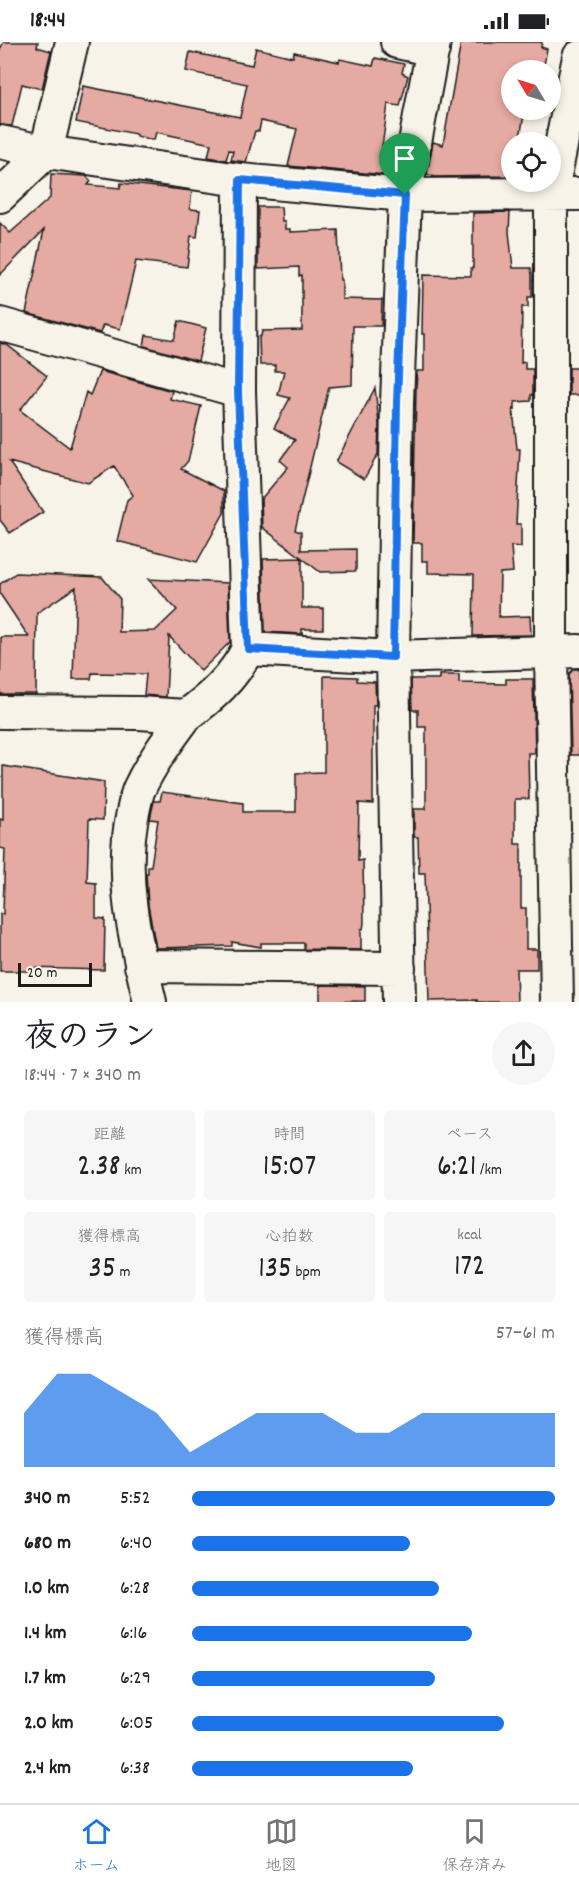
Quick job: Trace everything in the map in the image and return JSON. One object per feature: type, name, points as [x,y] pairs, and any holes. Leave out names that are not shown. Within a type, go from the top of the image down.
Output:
[{"type":"street","points":[[0,196],[46,152],[72,42]]},
{"type":"street","points":[[397,42],[434,46],[405,195],[397,402],[393,657],[399,1002]]},
{"type":"street","points":[[556,1002],[565,652],[565,195],[579,57]]},
{"type":"street","points":[[0,142],[46,152],[240,180],[405,195],[565,195]]},
{"type":"street","points":[[150,1002],[141,966],[126,874],[129,830],[138,791],[155,761],[186,716],[228,681],[248,649],[238,391],[240,180]]},
{"type":"street","points":[[0,324],[238,391]]},
{"type":"street","points":[[248,649],[393,657],[565,652]]},
{"type":"street","points":[[0,712],[139,713],[186,716]]},
{"type":"street","points":[[141,966],[399,968]]},
{"type":"building","points":[[4,42],[38,42],[37,47],[51,51],[42,89],[22,84],[12,126],[0,125],[0,49]]},
{"type":"building","points":[[461,42],[542,42],[541,47],[547,49],[545,60],[501,60],[501,120],[523,120],[521,132],[501,132],[501,176],[435,177],[427,174],[433,142],[443,145]]},
{"type":"building","points":[[256,48],[293,57],[294,52],[339,62],[340,59],[373,66],[375,58],[404,64],[402,73],[408,76],[400,106],[388,104],[382,147],[395,149],[393,163],[388,162],[386,175],[288,166],[297,129],[261,121],[259,131],[255,131],[246,162],[231,160],[233,151],[229,150],[226,160],[208,157],[211,144],[156,132],[154,140],[76,122],[83,86],[240,117],[247,84],[186,71],[190,52],[252,65]]},
{"type":"building","points":[[51,174],[86,176],[91,181],[88,185],[120,188],[121,183],[192,191],[190,209],[200,210],[197,237],[191,236],[187,267],[136,261],[120,329],[103,325],[100,333],[26,313],[44,230],[0,275],[0,223],[10,233],[50,198]]},
{"type":"building","points":[[258,207],[281,207],[282,221],[285,221],[285,229],[290,229],[290,232],[338,230],[342,299],[382,300],[381,326],[353,326],[352,385],[329,387],[295,530],[301,532],[301,550],[356,549],[356,571],[320,572],[262,527],[261,499],[288,467],[280,460],[295,440],[274,428],[290,398],[278,395],[284,371],[275,371],[275,365],[260,365],[259,337],[262,331],[302,330],[302,275],[299,276],[299,267],[258,269]]},
{"type":"building","points":[[510,212],[509,232],[513,268],[531,268],[532,275],[532,297],[528,297],[528,307],[522,307],[521,363],[525,362],[525,369],[533,369],[533,395],[531,395],[531,401],[515,402],[515,410],[513,409],[517,449],[520,449],[516,524],[521,524],[521,547],[511,546],[513,572],[500,573],[499,617],[530,616],[531,635],[473,636],[474,574],[428,573],[428,561],[422,561],[422,543],[413,543],[417,371],[424,371],[423,275],[471,276],[473,213]]},
{"type":"building","points":[[179,321],[206,328],[198,361],[144,346],[146,335],[174,340]]},
{"type":"building","points":[[0,343],[7,345],[47,376],[20,410],[70,448],[86,392],[90,395],[100,371],[172,391],[170,399],[201,406],[188,461],[181,469],[224,491],[224,513],[197,562],[117,541],[127,500],[133,495],[114,466],[88,483],[9,462],[43,512],[10,533],[0,520]]},
{"type":"building","points":[[569,368],[579,368],[579,395],[569,395]]},
{"type":"building","points":[[375,388],[379,424],[378,454],[364,479],[336,462]]},
{"type":"building","points":[[302,558],[302,608],[323,608],[323,629],[302,629],[302,634],[265,632],[263,559]]},
{"type":"building","points":[[16,573],[102,577],[120,599],[119,632],[155,631],[177,610],[148,579],[228,583],[230,642],[201,671],[169,636],[166,697],[144,695],[146,674],[92,673],[91,679],[73,679],[76,587],[37,613],[36,694],[0,694],[1,637],[29,637],[0,594],[0,584]]},
{"type":"building","points":[[574,669],[579,669],[579,755],[571,755],[569,674]]},
{"type":"building","points":[[439,675],[459,675],[459,683],[506,684],[506,679],[533,679],[535,753],[528,753],[529,799],[515,799],[515,844],[521,844],[521,908],[526,908],[526,949],[537,949],[537,969],[516,969],[517,1002],[429,1001],[425,873],[419,873],[418,837],[414,837],[414,809],[426,809],[426,727],[418,727],[418,710],[412,710],[411,679],[439,679]]},
{"type":"building","points":[[324,676],[357,677],[357,681],[375,682],[373,804],[359,803],[358,861],[363,860],[364,923],[361,929],[361,950],[304,949],[304,943],[261,943],[261,947],[232,942],[232,946],[156,948],[148,905],[146,873],[148,873],[148,866],[151,866],[158,820],[150,819],[154,801],[160,801],[162,792],[243,803],[243,812],[296,812],[296,773],[324,772]]},
{"type":"building","points":[[3,766],[104,782],[103,820],[89,819],[87,882],[96,883],[96,918],[105,919],[104,970],[30,968],[30,971],[0,971],[0,914],[3,914],[5,849],[0,848],[0,819],[3,820]]},
{"type":"building","points":[[320,985],[365,986],[365,1001],[320,1002]]},
{"type":"route","points":[[240,180],[405,195],[397,402],[393,657],[248,649],[238,391],[240,180]]}]
